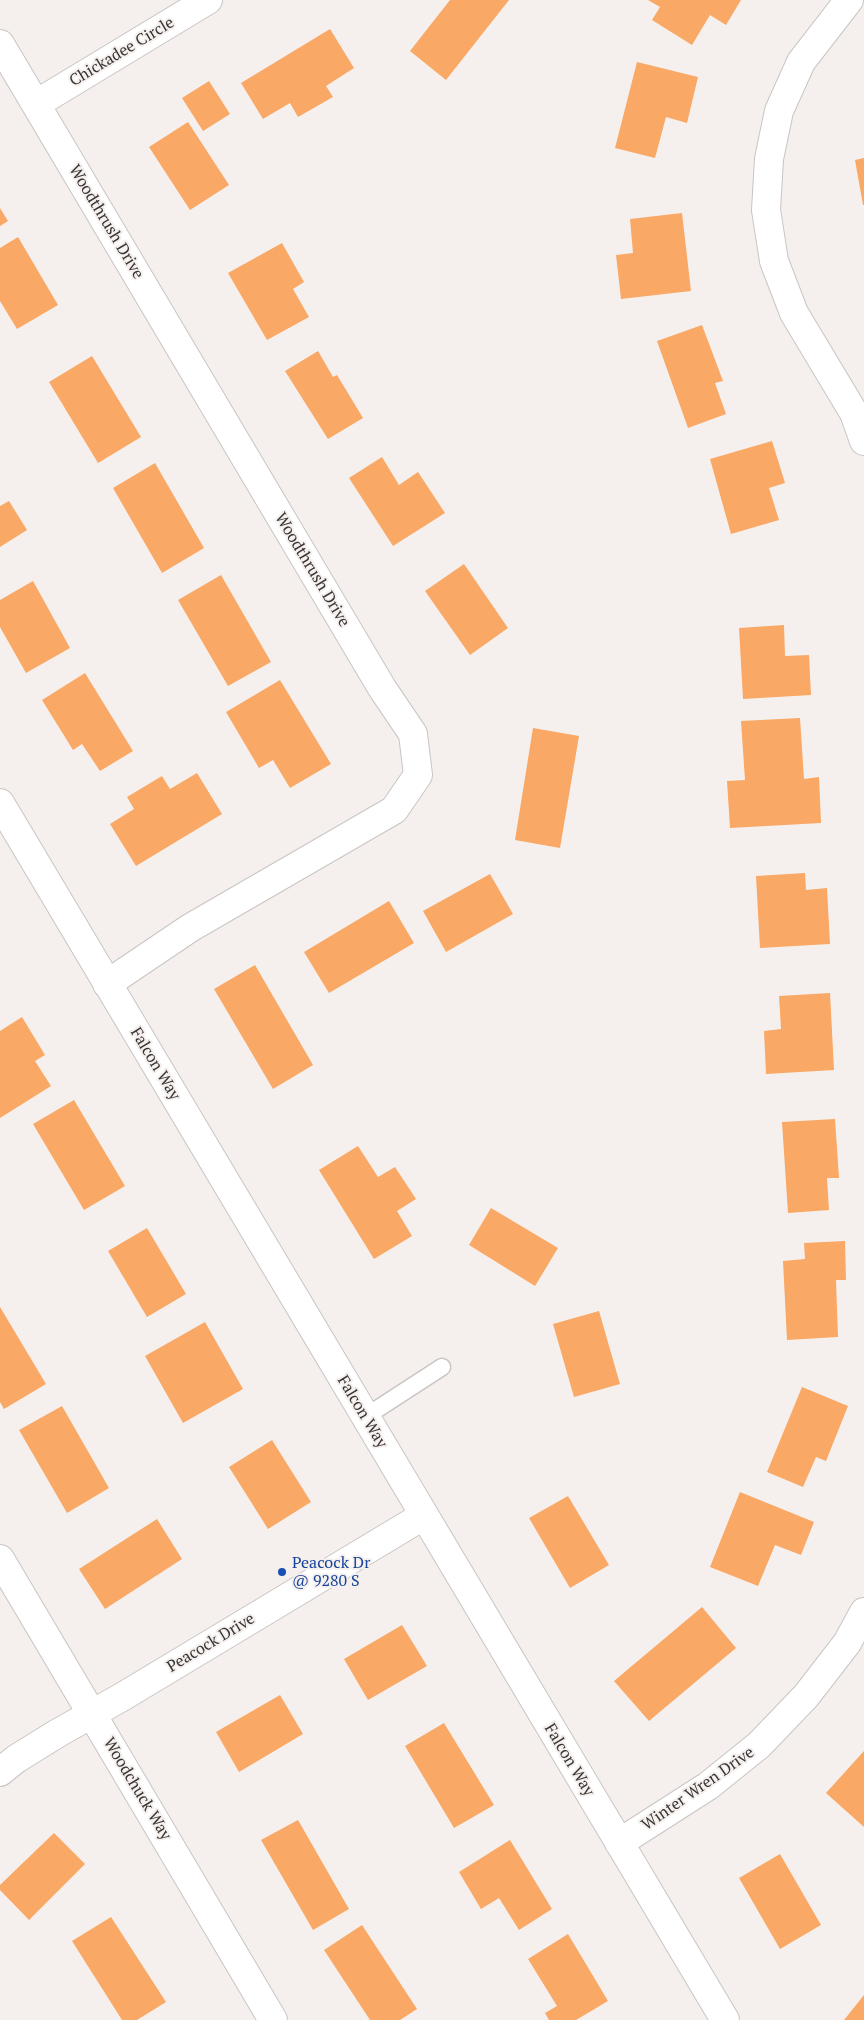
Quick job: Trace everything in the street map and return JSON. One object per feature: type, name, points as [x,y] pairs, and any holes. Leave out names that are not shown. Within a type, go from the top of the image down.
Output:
[{"type":"street","name":"Chickadee Circle","points":[[36,104],[208,0]]},
{"type":"street","points":[[849,0],[801,62],[779,111],[769,160],[766,210],[774,261],[794,313],[854,413],[864,441]]},
{"type":"street","name":"Woodthrush Drive","points":[[0,44],[377,679],[413,734],[418,776],[394,810],[351,833],[190,928],[107,984]]},
{"type":"street","name":"Falcon Way","points":[[0,803],[423,1516],[725,2020]]},
{"type":"street","name":"Peacock Drive","points":[[0,1772],[16,1759],[92,1713],[423,1516]]},
{"type":"street","name":"Woodchuck Way","points":[[0,1559],[273,2020]]},
{"type":"street","name":"Winter Wren Drive","points":[[619,1843],[708,1786],[759,1745],[806,1696],[846,1643],[864,1612]]},
{"type":"lane","points":[[365,1417],[442,1367]]},
{"type":"building","points":[[450,0],[509,0],[446,80],[410,51]]},
{"type":"building","points":[[648,0],[741,0],[726,25],[710,15],[692,45],[652,20],[660,7]]},
{"type":"building","points":[[330,29],[354,68],[326,86],[333,97],[298,117],[290,103],[263,119],[241,83]]},
{"type":"building","points":[[637,62],[698,77],[687,123],[666,117],[655,158],[615,148]]},
{"type":"building","points":[[209,81],[230,114],[203,131],[182,98]]},
{"type":"building","points":[[188,122],[229,185],[190,210],[149,147]]},
{"type":"building","points":[[864,158],[864,205],[863,205],[855,160]]},
{"type":"building","points":[[0,208],[8,221],[0,226]]},
{"type":"building","points":[[682,213],[691,291],[621,299],[616,255],[633,253],[630,219]]},
{"type":"building","points":[[18,237],[58,305],[17,329],[0,301],[0,248]]},
{"type":"building","points":[[282,243],[304,282],[293,289],[309,317],[267,340],[228,273]]},
{"type":"building","points":[[702,325],[723,381],[715,383],[726,414],[688,428],[657,341]]},
{"type":"building","points":[[318,351],[333,377],[337,375],[363,418],[328,439],[285,371]]},
{"type":"building","points":[[92,356],[141,437],[98,463],[49,382]]},
{"type":"building","points":[[772,441],[785,483],[769,488],[779,520],[731,534],[710,459]]},
{"type":"building","points":[[382,457],[399,485],[418,472],[445,513],[393,546],[349,478]]},
{"type":"building","points":[[155,463],[204,548],[162,573],[113,488]]},
{"type":"building","points":[[9,501],[27,530],[0,547],[0,506]]},
{"type":"building","points":[[464,564],[508,628],[470,655],[425,591]]},
{"type":"building","points":[[221,575],[271,662],[228,686],[178,600]]},
{"type":"building","points":[[33,581],[70,648],[26,673],[0,627],[0,600]]},
{"type":"building","points":[[784,625],[785,656],[809,655],[811,695],[743,699],[739,628]]},
{"type":"building","points":[[85,673],[133,751],[100,771],[82,744],[73,750],[42,700]]},
{"type":"building","points":[[280,680],[331,764],[290,788],[273,760],[259,768],[226,712]]},
{"type":"building","points":[[800,718],[804,779],[819,777],[821,823],[730,828],[727,781],[745,780],[741,721]]},
{"type":"building","points":[[533,728],[579,736],[560,848],[515,840]]},
{"type":"building","points":[[197,773],[222,814],[136,866],[110,824],[134,809],[127,797],[162,776],[170,789]]},
{"type":"building","points":[[805,873],[806,890],[827,888],[830,944],[760,948],[756,876]]},
{"type":"building","points":[[490,874],[513,914],[446,952],[423,911]]},
{"type":"building","points":[[389,901],[414,943],[329,993],[304,952]]},
{"type":"building","points":[[255,965],[313,1065],[273,1089],[214,989]]},
{"type":"building","points":[[830,993],[834,1070],[766,1074],[764,1031],[781,1029],[779,996]]},
{"type":"building","points":[[22,1017],[45,1055],[35,1061],[51,1086],[0,1118],[0,1031]]},
{"type":"building","points":[[74,1100],[125,1186],[84,1210],[33,1124]]},
{"type":"building","points":[[835,1119],[839,1178],[827,1178],[829,1210],[788,1213],[782,1122]]},
{"type":"building","points":[[358,1146],[378,1177],[395,1167],[416,1199],[397,1211],[412,1236],[374,1259],[319,1170]]},
{"type":"building","points":[[491,1208],[558,1248],[535,1286],[469,1245]]},
{"type":"building","points":[[147,1228],[186,1294],[147,1317],[108,1251]]},
{"type":"building","points":[[845,1241],[846,1280],[836,1280],[838,1337],[787,1340],[783,1261],[805,1259],[804,1243]]},
{"type":"building","points":[[0,1307],[46,1384],[4,1409],[0,1402]]},
{"type":"building","points":[[599,1311],[620,1384],[574,1397],[553,1324]]},
{"type":"building","points":[[205,1322],[243,1389],[183,1423],[145,1356]]},
{"type":"building","points":[[802,1387],[848,1406],[826,1461],[816,1457],[803,1487],[767,1472]]},
{"type":"building","points":[[62,1406],[109,1488],[67,1513],[19,1430]]},
{"type":"building","points":[[272,1440],[311,1502],[268,1529],[229,1467]]},
{"type":"building","points":[[740,1492],[814,1522],[801,1555],[775,1545],[758,1586],[710,1567]]},
{"type":"building","points":[[568,1496],[609,1565],[570,1588],[529,1518]]},
{"type":"building","points":[[157,1519],[182,1559],[105,1609],[79,1569]]},
{"type":"building","points":[[702,1607],[736,1648],[649,1721],[614,1681]]},
{"type":"building","points":[[402,1625],[427,1666],[368,1700],[344,1659]]},
{"type":"building","points":[[280,1695],[303,1734],[239,1772],[216,1732]]},
{"type":"building","points":[[444,1723],[494,1805],[454,1828],[405,1746]]},
{"type":"building","points":[[864,1751],[864,1827],[826,1793]]},
{"type":"building","points":[[298,1820],[349,1909],[313,1930],[261,1840]]},
{"type":"building","points":[[54,1833],[85,1864],[29,1920],[0,1890],[0,1885]]},
{"type":"building","points":[[510,1840],[552,1909],[519,1930],[499,1898],[481,1909],[459,1872]]},
{"type":"building","points":[[780,1854],[821,1925],[780,1949],[739,1878]]},
{"type":"building","points":[[111,1917],[166,2002],[137,2020],[122,2020],[72,1941]]},
{"type":"building","points":[[362,1925],[417,2009],[400,2020],[370,2020],[324,1950]]},
{"type":"building","points":[[568,1934],[608,2001],[576,2020],[549,2020],[545,2013],[557,2006],[528,1959]]},
{"type":"building","points":[[864,1995],[864,2020],[844,2020]]},
{"type":"place","name":"Peacock Dr @ 9280 S","points":[[282,1572]]}]
